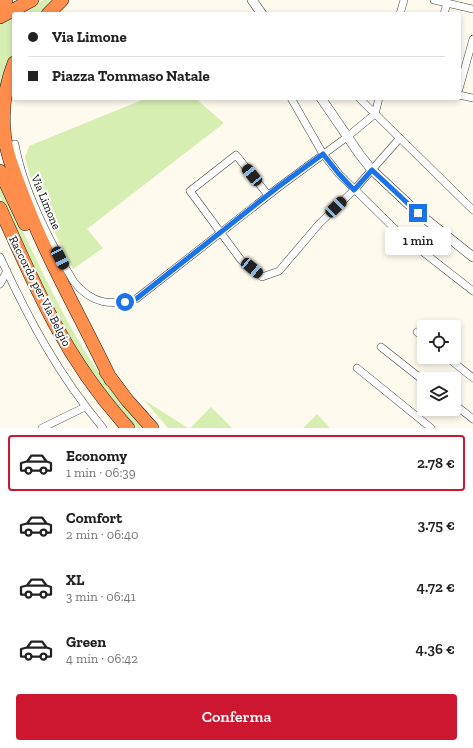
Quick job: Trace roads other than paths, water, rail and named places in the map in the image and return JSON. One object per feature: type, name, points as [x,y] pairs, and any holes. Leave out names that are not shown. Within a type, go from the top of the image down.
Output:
[{"type":"highway","points":[[0,3],[6,0]]},
{"type":"highway","points":[[0,17],[32,0]]},
{"type":"highway","points":[[49,12],[62,0]]},
{"type":"highway","points":[[12,68],[9,76],[4,105],[4,130],[9,157],[26,206],[53,266],[84,324],[111,380]]},
{"type":"highway","name":"Raccordo per Via Belgio","points":[[0,171],[65,305],[95,356],[111,380],[152,428]]},
{"type":"highway","name":"Raccordo per Via Belgio","points":[[0,208],[46,308],[67,346],[96,389],[128,428]]},
{"type":"highway","points":[[0,214],[11,233]]},
{"type":"street","points":[[252,0],[261,12]]},
{"type":"street","points":[[401,12],[404,0]]},
{"type":"street","points":[[434,0],[473,9]]},
{"type":"street","points":[[444,12],[446,3]]},
{"type":"street","points":[[461,82],[473,39]]},
{"type":"street","points":[[461,95],[473,98]]},
{"type":"street","points":[[292,100],[323,154],[354,190],[400,234],[473,291]]},
{"type":"street","points":[[321,100],[372,170],[418,213],[473,257]]},
{"type":"street","points":[[361,100],[473,210]]},
{"type":"street","points":[[375,114],[378,100]]},
{"type":"street","name":"Via Limone","points":[[15,144],[18,164],[43,224],[74,282],[80,290],[90,297],[112,303],[136,299],[268,195],[347,137],[375,114]]},
{"type":"street","points":[[268,195],[236,155],[190,191],[241,260],[262,277],[279,271],[318,224],[354,190],[400,138]]},
{"type":"street","points":[[0,257],[55,363],[85,407],[103,428]]},
{"type":"street","points":[[0,284],[7,271]]},
{"type":"street","points":[[381,347],[417,375]]},
{"type":"street","points":[[456,364],[473,378]]},
{"type":"street","points":[[357,368],[431,428]]},
{"type":"street","points":[[42,428],[85,407]]},
{"type":"street","points":[[461,410],[473,419]]}]
